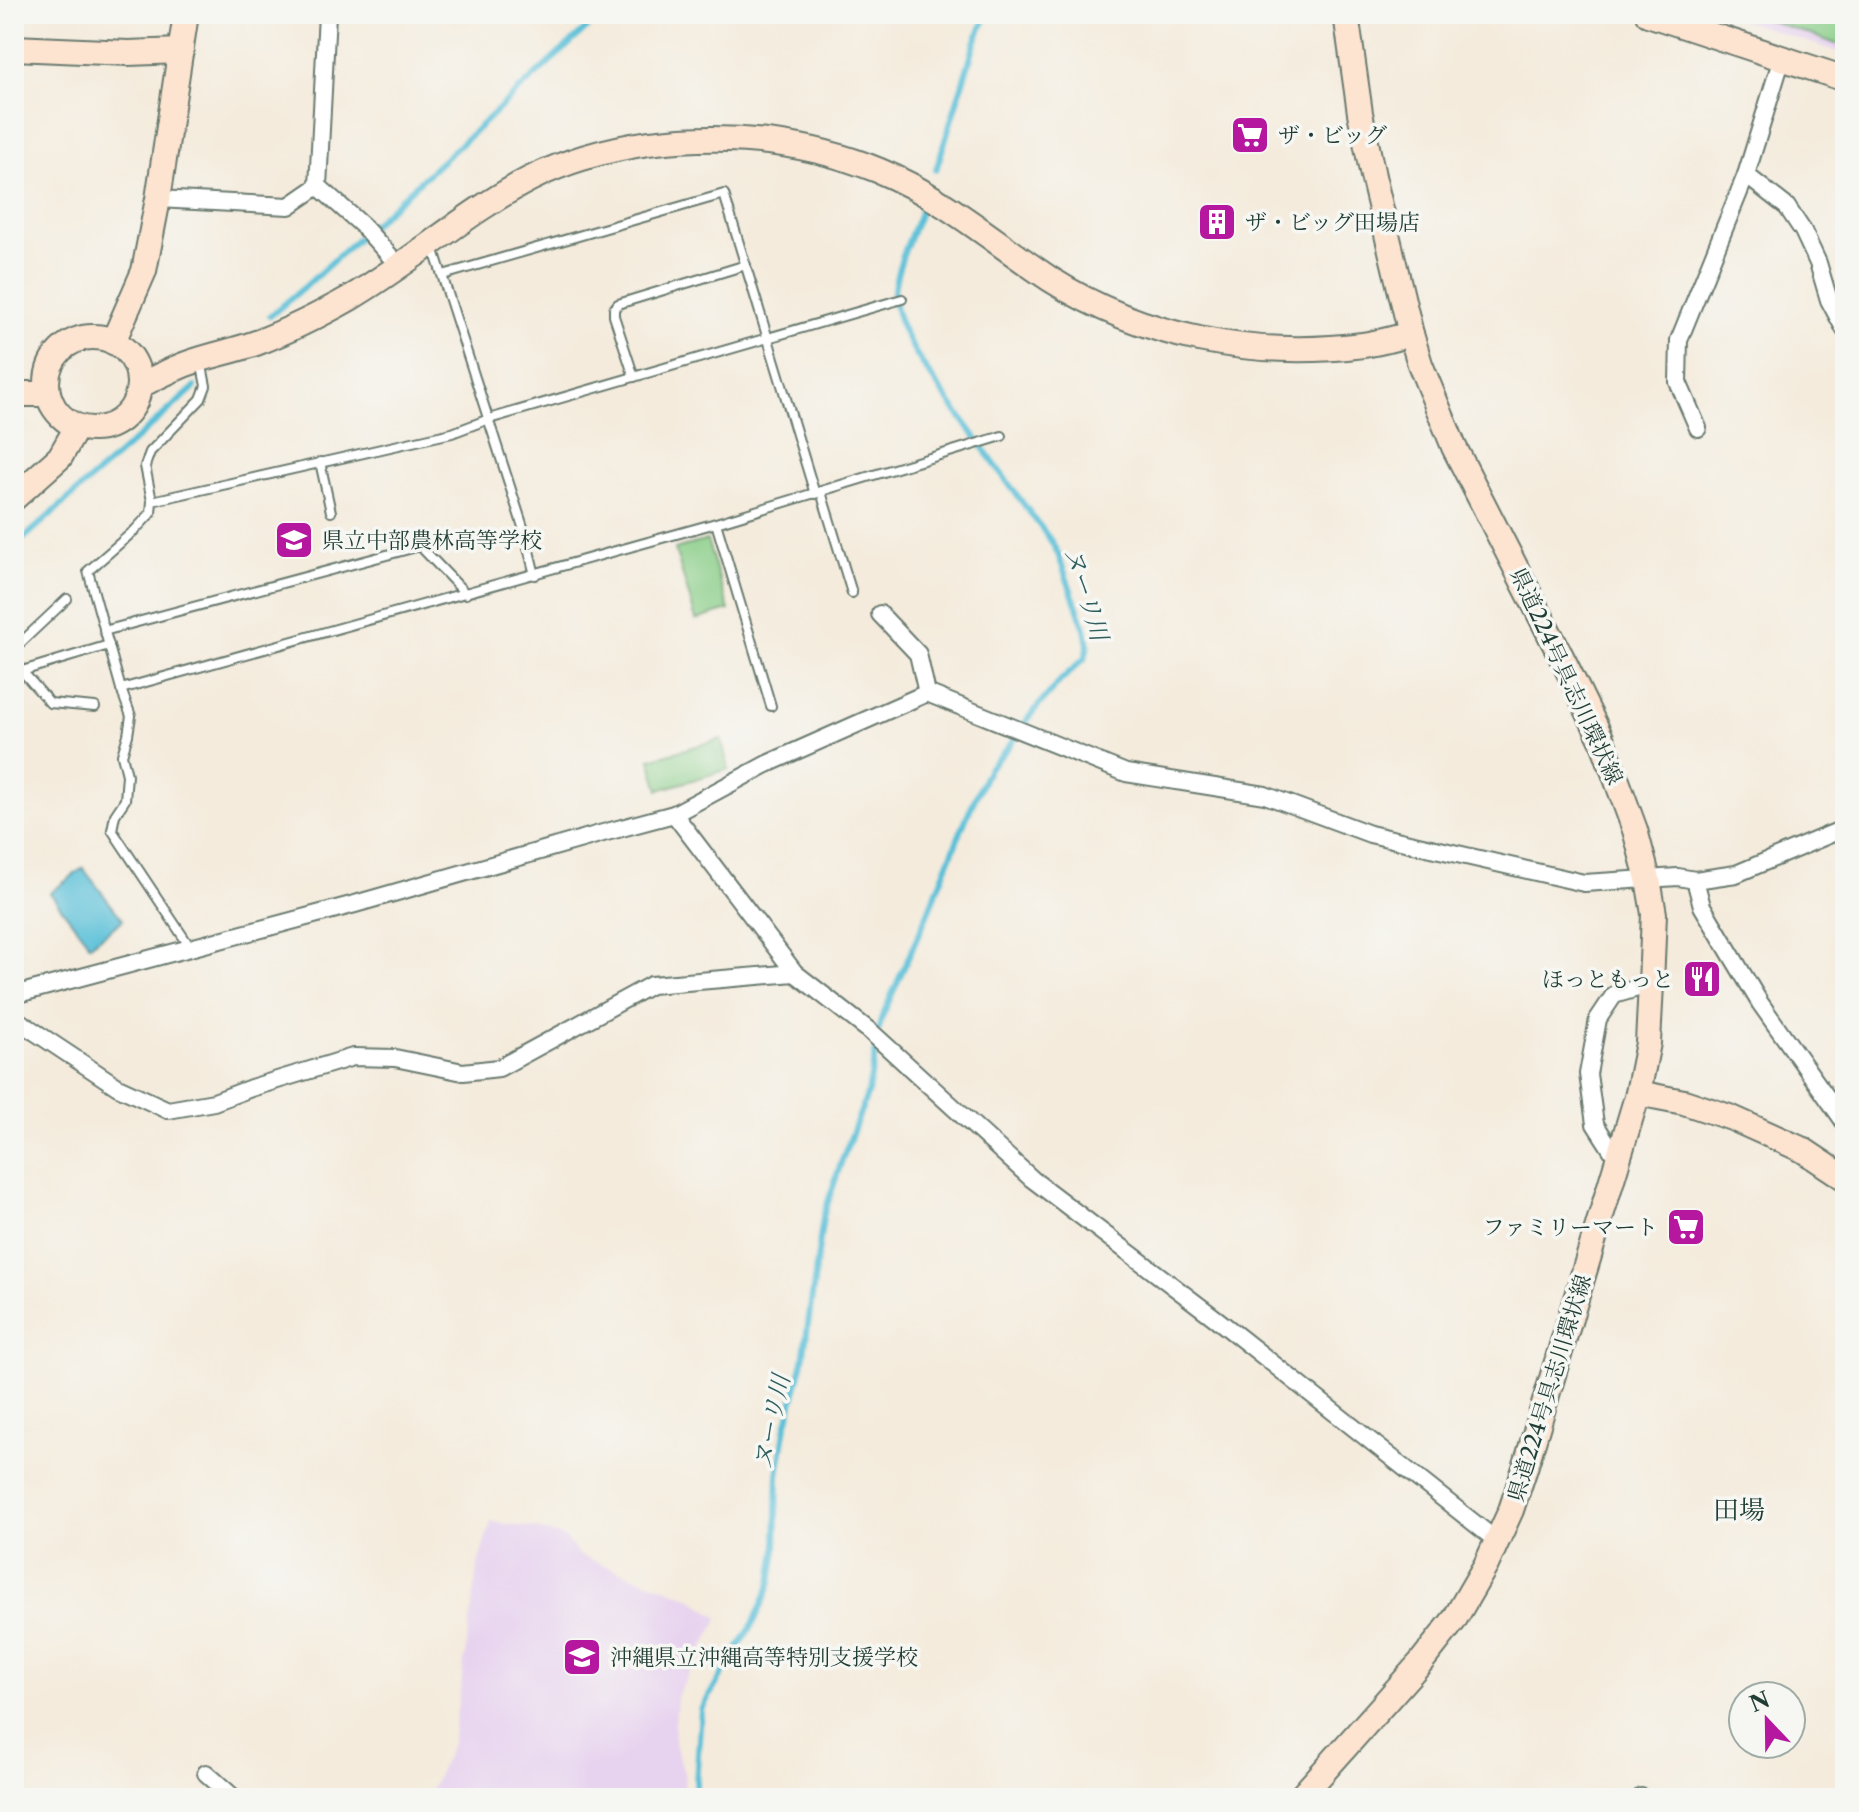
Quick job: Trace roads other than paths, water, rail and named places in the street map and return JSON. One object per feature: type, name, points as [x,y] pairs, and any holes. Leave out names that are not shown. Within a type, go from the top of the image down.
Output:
[{"type":"street","points":[[113,342],[144,271],[186,14]]},
{"type":"street","points":[[318,186],[327,14]]},
{"type":"street","name":"県道224号具志川環状線","points":[[1303,1797],[1454,1620],[1486,1565],[1511,1510],[1550,1391],[1638,1093],[1648,1043],[1654,914],[1635,830],[1602,740],[1454,447],[1430,391],[1411,334],[1373,176],[1360,113],[1346,14]]},
{"type":"street","points":[[1648,14],[1845,79]]},
{"type":"street","points":[[14,48],[128,53],[181,51]]},
{"type":"street","points":[[1698,428],[1678,382],[1679,340],[1746,175],[1782,58]]},
{"type":"street","points":[[139,386],[200,359],[255,343],[348,299],[531,178],[611,150],[660,142],[730,139],[767,142],[841,157],[892,177],[947,206],[1052,280],[1077,294],[1118,314],[1178,335],[1244,346],[1282,348],[1367,345],[1411,334]]},
{"type":"street","points":[[1746,175],[1787,207],[1803,231],[1818,263],[1829,300],[1845,330]]},
{"type":"street","points":[[158,199],[289,206],[318,186]]},
{"type":"street","points":[[318,186],[362,225],[400,267]]},
{"type":"street","points":[[99,337],[113,342],[124,349],[138,372],[136,400],[118,422],[105,428],[77,427],[63,419],[53,408],[46,379],[50,365],[58,352],[70,343],[99,337]]},
{"type":"street","points":[[14,394],[48,394]]},
{"type":"street","points":[[14,498],[60,457],[77,427]]},
{"type":"street","points":[[880,614],[918,654],[927,693]]},
{"type":"street","points":[[14,995],[355,904],[674,814],[767,764],[927,693],[1126,773],[1265,795],[1370,834],[1584,883],[1678,877],[1695,880],[1736,874],[1845,828]]},
{"type":"street","points":[[674,814],[795,973],[871,1032],[1032,1179],[1219,1321],[1497,1541]]},
{"type":"street","points":[[1695,880],[1702,906],[1760,1003],[1845,1123]]},
{"type":"street","points":[[14,1018],[118,1087],[168,1110],[214,1102],[353,1057],[395,1058],[463,1072],[499,1068],[651,985],[795,973]]},
{"type":"street","points":[[1618,1160],[1595,1124],[1588,1074],[1598,1019],[1614,995],[1651,984]]},
{"type":"street","points":[[1638,1093],[1684,1102],[1732,1118],[1803,1150],[1845,1178]]},
{"type":"street","points":[[206,1773],[234,1798]]},
{"type":"lane","points":[[443,275],[724,194],[852,593]]},
{"type":"lane","points":[[432,243],[523,527],[535,575]]},
{"type":"lane","points":[[634,377],[614,316],[618,304],[746,265]]},
{"type":"lane","points":[[152,501],[452,433],[489,419],[902,299]]},
{"type":"lane","points":[[190,948],[112,830],[115,815],[125,800],[127,775],[122,755],[131,716],[88,571],[151,513],[152,501],[145,466],[150,452],[201,399],[206,386],[200,359]]},
{"type":"lane","points":[[121,689],[535,575],[1002,436]]},
{"type":"lane","points":[[320,462],[331,512]]},
{"type":"lane","points":[[716,523],[771,706]]},
{"type":"lane","points":[[104,631],[420,546],[466,594]]},
{"type":"lane","points":[[14,649],[67,599]]},
{"type":"lane","points":[[22,671],[109,645]]},
{"type":"lane","points":[[14,662],[50,703],[95,707]]},
{"type":"water","points":[[83,868],[123,920],[90,945],[50,893]]},
{"type":"waterway","points":[[270,316],[602,14]]},
{"type":"waterway","name":"ヌーリ川","points":[[936,170],[987,14]]},
{"type":"waterway","name":"ヌーリ川","points":[[879,1029],[989,768],[1008,748],[1032,713],[1085,658],[1088,645],[1085,629],[1051,541],[936,383],[902,328],[896,310],[895,283],[921,210]]},
{"type":"waterway","points":[[14,547],[195,387]]},
{"type":"waterway","name":"ヌーリ川","points":[[695,1798],[701,1710],[754,1622],[771,1582],[776,1550],[778,1475],[785,1431],[803,1361],[823,1217],[868,1092],[877,1045]]},
{"type":"place","name":"ザ・ビッグ","points":[[1250,135]]},
{"type":"place","name":"ザ・ビッグ田場店","points":[[1217,222]]},
{"type":"place","name":"県立中部農林高等学校","points":[[294,540]]},
{"type":"place","name":"ほっともっと","points":[[1702,979]]},
{"type":"place","name":"ファミリーマート","points":[[1686,1227]]},
{"type":"place","name":"沖縄県立沖縄高等特別支援学校","points":[[582,1657]]},
{"type":"district","name":"田場","points":[[1739,1510]]}]
